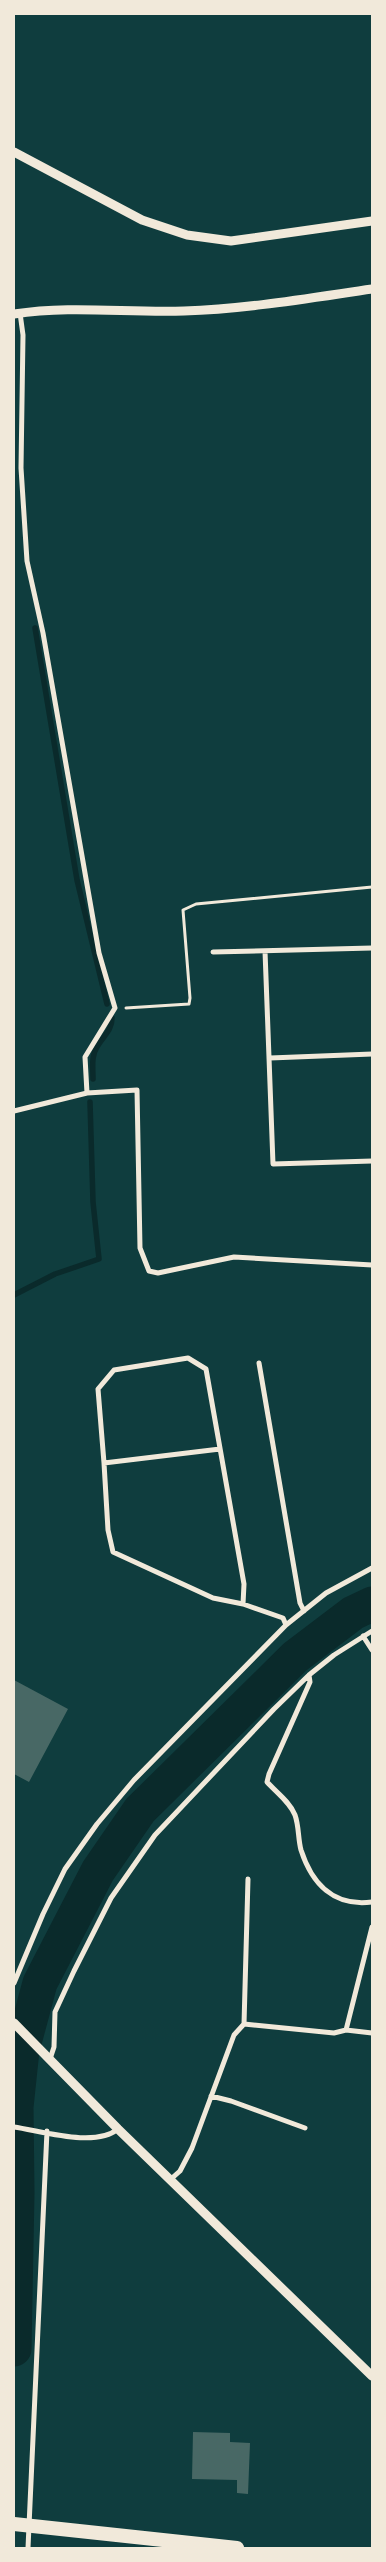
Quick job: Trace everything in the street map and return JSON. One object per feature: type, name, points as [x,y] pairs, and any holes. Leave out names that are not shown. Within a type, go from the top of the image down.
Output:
[{"type":"highway","points":[[23,2525],[237,2548]]},
{"type":"street","points":[[14,152],[142,220],[187,235],[231,241],[372,221]]},
{"type":"street","points":[[88,1093],[84,1057],[115,1008],[100,953],[88,896],[43,633],[27,560],[21,468],[23,335],[17,313],[85,308],[183,311],[232,308],[372,289]]},
{"type":"street","points":[[213,952],[372,948]]},
{"type":"street","points":[[265,951],[273,1164],[372,1162]]},
{"type":"street","points":[[270,1058],[372,1054]]},
{"type":"street","points":[[14,1111],[88,1093],[137,1090],[140,1248],[149,1271],[158,1273],[234,1257],[372,1265]]},
{"type":"street","points":[[243,1604],[244,1584],[206,1369],[188,1358],[114,1370],[98,1389],[108,1530],[113,1552],[213,1598],[243,1604],[283,1618],[286,1625]]},
{"type":"street","points":[[260,1363],[300,1603],[304,1611]]},
{"type":"street","points":[[104,1463],[220,1449]]},
{"type":"street","points":[[14,1984],[43,1914],[66,1869],[97,1824],[134,1780],[286,1625],[326,1593],[372,1568]]},
{"type":"street","points":[[46,2056],[54,2047],[56,2012],[91,1936],[133,1865],[155,1835],[309,1675],[334,1655],[372,1631]]},
{"type":"street","points":[[363,1636],[372,1650]]},
{"type":"street","points":[[309,1675],[310,1682],[267,1782],[295,1814],[301,1849],[310,1870],[323,1890],[343,1900],[363,1903],[372,1902]]},
{"type":"street","points":[[171,2179],[180,2171],[192,2148],[234,2035],[244,2024],[248,1879]]},
{"type":"street","points":[[346,2030],[372,1927]]},
{"type":"street","points":[[14,2023],[118,2129],[372,2376]]},
{"type":"street","points":[[244,2024],[334,2033],[346,2030],[372,2032]]},
{"type":"street","points":[[211,2096],[231,2100],[305,2128]]},
{"type":"street","points":[[14,2127],[93,2139],[111,2135],[118,2129]]},
{"type":"street","points":[[28,2548],[23,2525],[47,2132]]},
{"type":"path","points":[[115,1008],[188,1004],[190,998],[183,910],[196,904],[372,887]]},
{"type":"building","points":[[14,1680],[68,1709],[29,1782],[14,1774]]},
{"type":"building","points":[[193,2432],[230,2433],[230,2442],[250,2443],[248,2494],[237,2493],[237,2480],[192,2479]]},
{"type":"waterway","points":[[35,628],[77,880],[107,1004]]},
{"type":"waterway","points":[[93,1079],[94,1054],[99,1043],[109,1030],[112,1018]]},
{"type":"waterway","points":[[14,1295],[55,1274],[99,1259],[93,1202],[90,1102]]},
{"type":"waterway","points":[[14,2349],[17,2193],[16,2107],[22,2050],[40,1983],[98,1871],[140,1810],[295,1657],[353,1613],[372,1604]]}]
